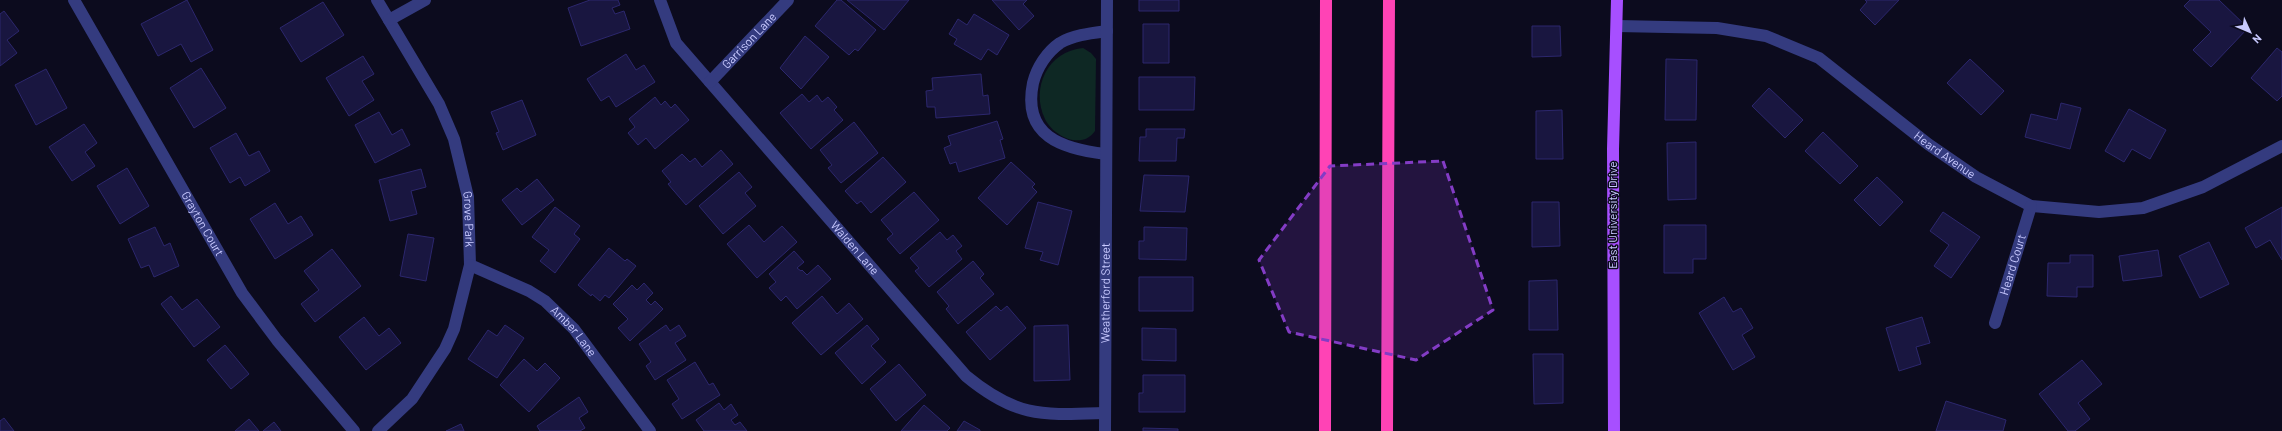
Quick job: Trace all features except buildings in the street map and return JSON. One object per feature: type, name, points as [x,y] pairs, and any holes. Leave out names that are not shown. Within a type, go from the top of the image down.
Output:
[{"type":"highway","points":[[1325,431],[1326,0]]},
{"type":"highway","points":[[1387,431],[1389,0]]},
{"type":"main road","name":"East University Drive","points":[[1614,431],[1613,150],[1618,26],[1617,0]]},
{"type":"street","name":"Grayton Court","points":[[74,0],[242,293],[277,340],[354,431]]},
{"type":"street","name":"Grove Park","points":[[377,0],[439,104],[454,139],[468,197],[470,265],[454,329],[445,349],[412,399],[378,431]]},
{"type":"street","points":[[389,20],[425,0]]},
{"type":"street","name":"Walden Lane","points":[[660,0],[676,43],[966,376],[986,392],[1011,406],[1035,414],[1105,413]]},
{"type":"street","name":"Garrison Lane","points":[[710,82],[788,0]]},
{"type":"street","name":"Weatherford Street","points":[[1105,431],[1107,0]]},
{"type":"street","name":"Heard Avenue","points":[[1618,26],[1717,28],[1766,36],[1819,58],[1928,144],[1976,177],[2031,206],[2099,212],[2143,208],[2203,187],[2282,146]]},
{"type":"street","points":[[1106,154],[1064,146],[1050,138],[1034,121],[1030,100],[1034,79],[1044,59],[1060,43],[1085,34],[1107,31]]},
{"type":"street","name":"Heard Court","points":[[1995,324],[2031,206]]},
{"type":"street","name":"Amber Lane","points":[[470,265],[529,291],[545,301],[574,329],[650,431]]},
{"type":"highlighted area","points":[[1443,161],[1493,310],[1416,360],[1289,332],[1259,260],[1330,166]]},
{"type":"green space","points":[[1083,48],[1091,53],[1096,59],[1095,131],[1083,140],[1076,140],[1061,136],[1049,125],[1045,119],[1041,107],[1040,95],[1041,84],[1045,73],[1052,64],[1060,56]]}]
